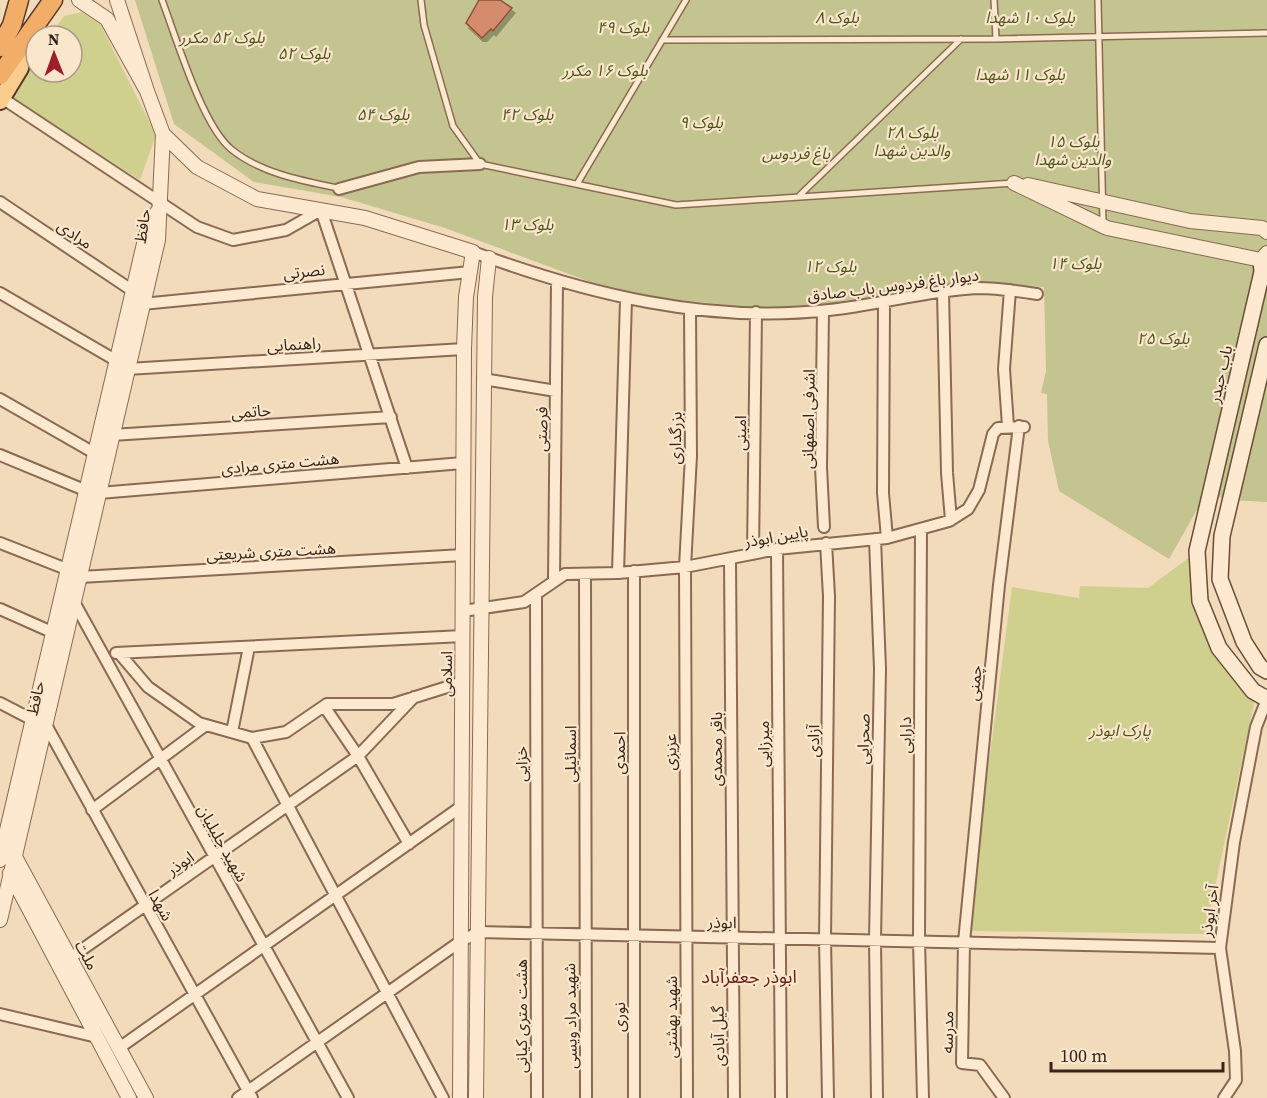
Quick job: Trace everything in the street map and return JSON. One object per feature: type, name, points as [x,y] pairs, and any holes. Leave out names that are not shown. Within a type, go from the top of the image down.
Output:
[{"type":"highway","points":[[0,47],[19,0]]},
{"type":"highway","points":[[36,24],[53,0]]},
{"type":"highway","points":[[0,75],[24,40]]},
{"type":"main road","points":[[1,99],[20,68],[24,45]]},
{"type":"main road","name":"باب حیدر","points":[[1264,256],[1197,551],[1200,600],[1219,648],[1253,691],[1267,699]]},
{"type":"main road","points":[[1267,345],[1229,500],[1222,536],[1220,579],[1244,642],[1260,667],[1267,671]]},
{"type":"street","points":[[79,0],[107,19],[147,91]]},
{"type":"street","points":[[117,0],[163,134],[162,202]]},
{"type":"street","points":[[1,99],[162,202],[197,228],[233,240],[286,230],[321,210]]},
{"type":"street","points":[[163,134],[197,167],[257,199],[365,218],[473,252]]},
{"type":"street","points":[[339,189],[419,167],[480,164]]},
{"type":"street","points":[[1014,183],[1060,190],[1103,204],[1190,221],[1262,228],[1267,232]]},
{"type":"street","points":[[1014,183],[1103,226],[1264,256]]},
{"type":"street","name":"مرادی","points":[[0,202],[133,291]]},
{"type":"street","name":"حافظ","points":[[3,848],[40,723],[54,633],[74,574],[93,492],[112,435],[120,367],[133,291],[146,236],[162,202]]},
{"type":"street","name":"حافظ","points":[[93,492],[96,454],[120,367],[142,304],[158,240],[162,202]]},
{"type":"street","points":[[321,210],[343,282],[371,354],[407,468]]},
{"type":"street","name":"دیوار باغ فردوس باب صادق","points":[[473,252],[557,280],[626,299],[690,310],[823,311],[977,288],[1037,294]]},
{"type":"street","name":"اسلامی","points":[[460,1093],[464,349],[473,252]]},
{"type":"street","name":"اسلامی","points":[[476,1098],[479,932],[479,610],[484,297],[489,258]]},
{"type":"street","name":"نصرتی","points":[[142,304],[343,282],[470,272]]},
{"type":"street","name":"فرصتی","points":[[554,579],[557,280]]},
{"type":"street","name":"چمنی","points":[[964,942],[1017,426],[1004,369],[1010,290]]},
{"type":"street","points":[[943,292],[947,474],[951,520]]},
{"type":"street","points":[[0,293],[120,367]]},
{"type":"street","points":[[618,573],[624,442],[626,299]]},
{"type":"street","points":[[884,302],[883,493],[887,538]]},
{"type":"street","name":"بزرگداری","points":[[685,567],[691,456],[690,310]]},
{"type":"street","name":"اشرفی اصفهانی","points":[[823,311],[821,467],[824,527]]},
{"type":"street","name":"امینی","points":[[753,554],[756,312]]},
{"type":"street","name":"راهنمایی","points":[[120,367],[464,349]]},
{"type":"street","points":[[483,379],[556,391]]},
{"type":"street","points":[[0,399],[96,454]]},
{"type":"street","name":"حاتمی","points":[[112,435],[391,417]]},
{"type":"street","name":"پایین ابوذر","points":[[554,579],[565,574],[618,573],[685,567],[777,549],[887,538],[951,520],[968,509],[979,490],[993,434],[998,428],[1017,426]]},
{"type":"street","points":[[0,455],[93,492]]},
{"type":"street","name":"هشت متری مرادی","points":[[93,492],[463,463]]},
{"type":"street","points":[[1210,496],[1229,500]]},
{"type":"street","name":"دارابی","points":[[921,528],[920,941],[923,1098]]},
{"type":"street","name":"صحرایی","points":[[875,539],[880,669],[875,940]]},
{"type":"street","points":[[0,543],[74,574]]},
{"type":"street","name":"آزادی","points":[[826,543],[829,672],[825,939],[828,1098]]},
{"type":"street","name":"میرزایی","points":[[777,549],[781,1098]]},
{"type":"street","name":"هشت متری شریعتی","points":[[74,574],[463,555]]},
{"type":"street","name":"باقر محمدی","points":[[730,560],[732,938]]},
{"type":"street","name":"عزیزی","points":[[685,567],[686,936]]},
{"type":"street","name":"احمدی","points":[[633,935],[634,571]]},
{"type":"street","name":"حافظ","points":[[3,848],[74,602],[74,574]]},
{"type":"street","name":"اسمائیلی","points":[[584,934],[585,574]]},
{"type":"street","points":[[463,611],[524,602],[554,579]]},
{"type":"street","name":"خزایی","points":[[536,595],[536,933]]},
{"type":"street","name":"شهید جلیلیان","points":[[74,602],[348,1098]]},
{"type":"street","points":[[0,609],[54,633]]},
{"type":"street","points":[[103,654],[463,636]]},
{"type":"street","points":[[231,732],[249,646]]},
{"type":"street","points":[[119,653],[148,687],[171,705],[206,725],[252,738],[286,732],[324,706],[345,702],[393,704],[463,682]]},
{"type":"street","name":"ابوذر","points":[[70,958],[358,756],[414,698]]},
{"type":"street","name":"آخر ابوذر","points":[[964,942],[1220,948],[1234,842],[1256,727],[1267,699]]},
{"type":"street","points":[[0,703],[40,723]]},
{"type":"street","points":[[324,706],[358,756],[409,844]]},
{"type":"street","name":"شهدا","points":[[40,723],[92,810],[193,996],[250,1095]]},
{"type":"street","points":[[92,810],[206,725]]},
{"type":"street","points":[[252,738],[445,1098],[460,1093]]},
{"type":"street","points":[[119,1048],[462,806]]},
{"type":"street","name":"ملت","points":[[3,848],[11,874],[129,1098]]},
{"type":"street","name":"ملت","points":[[3,848],[70,958],[146,1098]]},
{"type":"street","points":[[0,920],[11,874]]},
{"type":"street","points":[[238,1098],[250,1095],[318,1042],[461,941],[479,932]]},
{"type":"street","name":"ابوذر","points":[[479,932],[964,942]]},
{"type":"street","name":"هشت متری کیانی","points":[[536,933],[537,1098]]},
{"type":"street","name":"شهید مراد ویسی","points":[[584,934],[586,1098]]},
{"type":"street","name":"نوری","points":[[633,935],[634,1098]]},
{"type":"street","name":"شهید بهشتی","points":[[686,936],[687,1098]]},
{"type":"street","name":"گیل آبادی","points":[[732,938],[734,1098]]},
{"type":"street","points":[[875,940],[876,1098]]},
{"type":"street","name":"مدرسه","points":[[964,942],[962,1063],[980,1065],[1004,1098]]},
{"type":"street","points":[[1220,948],[1235,1051],[1236,1080],[1224,1098]]},
{"type":"street","points":[[0,1014],[97,1037]]},
{"type":"lane","points":[[162,0],[188,71],[216,132],[231,149],[258,165],[299,180],[339,189]]},
{"type":"lane","points":[[421,0],[424,25],[453,126],[480,164],[676,205],[800,195],[1014,183]]},
{"type":"lane","points":[[577,184],[686,0]]},
{"type":"lane","points":[[994,0],[996,39]]},
{"type":"lane","points":[[1098,0],[1103,226]]},
{"type":"lane","points":[[662,40],[996,39],[1267,33]]},
{"type":"lane","points":[[800,195],[960,39]]},
{"type":"green space","name":"باغ فردوس","points":[[135,0],[1267,0],[1267,502],[1230,500],[1206,494],[1169,559],[1059,491],[1048,441],[1047,394],[1041,393],[1046,371],[1044,287],[940,284],[809,307],[748,307],[652,297],[604,287],[445,228],[341,197],[254,182],[174,124]]},
{"type":"green space","points":[[82,12],[100,24],[156,135],[140,180],[10,96],[24,75],[24,84],[84,84],[84,24],[58,24],[64,16]]},
{"type":"green space","name":"پارک ابوذر","points":[[1191,556],[1207,635],[1255,699],[1205,934],[967,931],[1012,587],[1079,598],[1080,586],[1148,588]]},
{"type":"building","points":[[479,0],[500,0],[512,8],[493,31],[491,29],[482,38],[466,23]]},
{"type":"district","name":"ابوذر جعفرآباد","points":[[749,977]]},
{"type":"park label","name":"بلوک ۸","points":[[837,17]]},
{"type":"park label","name":"بلوک ۱۰ شهدا","points":[[1030,17]]},
{"type":"park label","name":"بلوک ۴۹","points":[[623,27]]},
{"type":"park label","name":"بلوک ۵۲ مکرر","points":[[222,37]]},
{"type":"park label","name":"بلوک ۵۲","points":[[304,53]]},
{"type":"park label","name":"بلوک ۱۶ مکرر","points":[[605,70]]},
{"type":"park label","name":"بلوک ۱۱ شهدا","points":[[1020,74]]},
{"type":"park label","name":"بلوک ۵۴","points":[[383,114]]},
{"type":"park label","name":"بلوک ۴۲","points":[[527,114]]},
{"type":"park label","name":"بلوک ۹","points":[[701,122]]},
{"type":"park label","name":"بلوک ۲۸ والدین شهدا","points":[[912,141]]},
{"type":"park label","name":"بلوک ۱۵ والدین شهدا","points":[[1073,150]]},
{"type":"park label","name":"بلوک ۱۳","points":[[527,224]]},
{"type":"park label","name":"بلوک ۱۴","points":[[1075,263]]},
{"type":"park label","name":"بلوک ۱۲","points":[[830,266]]},
{"type":"park label","name":"بلوک ۲۵","points":[[1163,338]]}]
